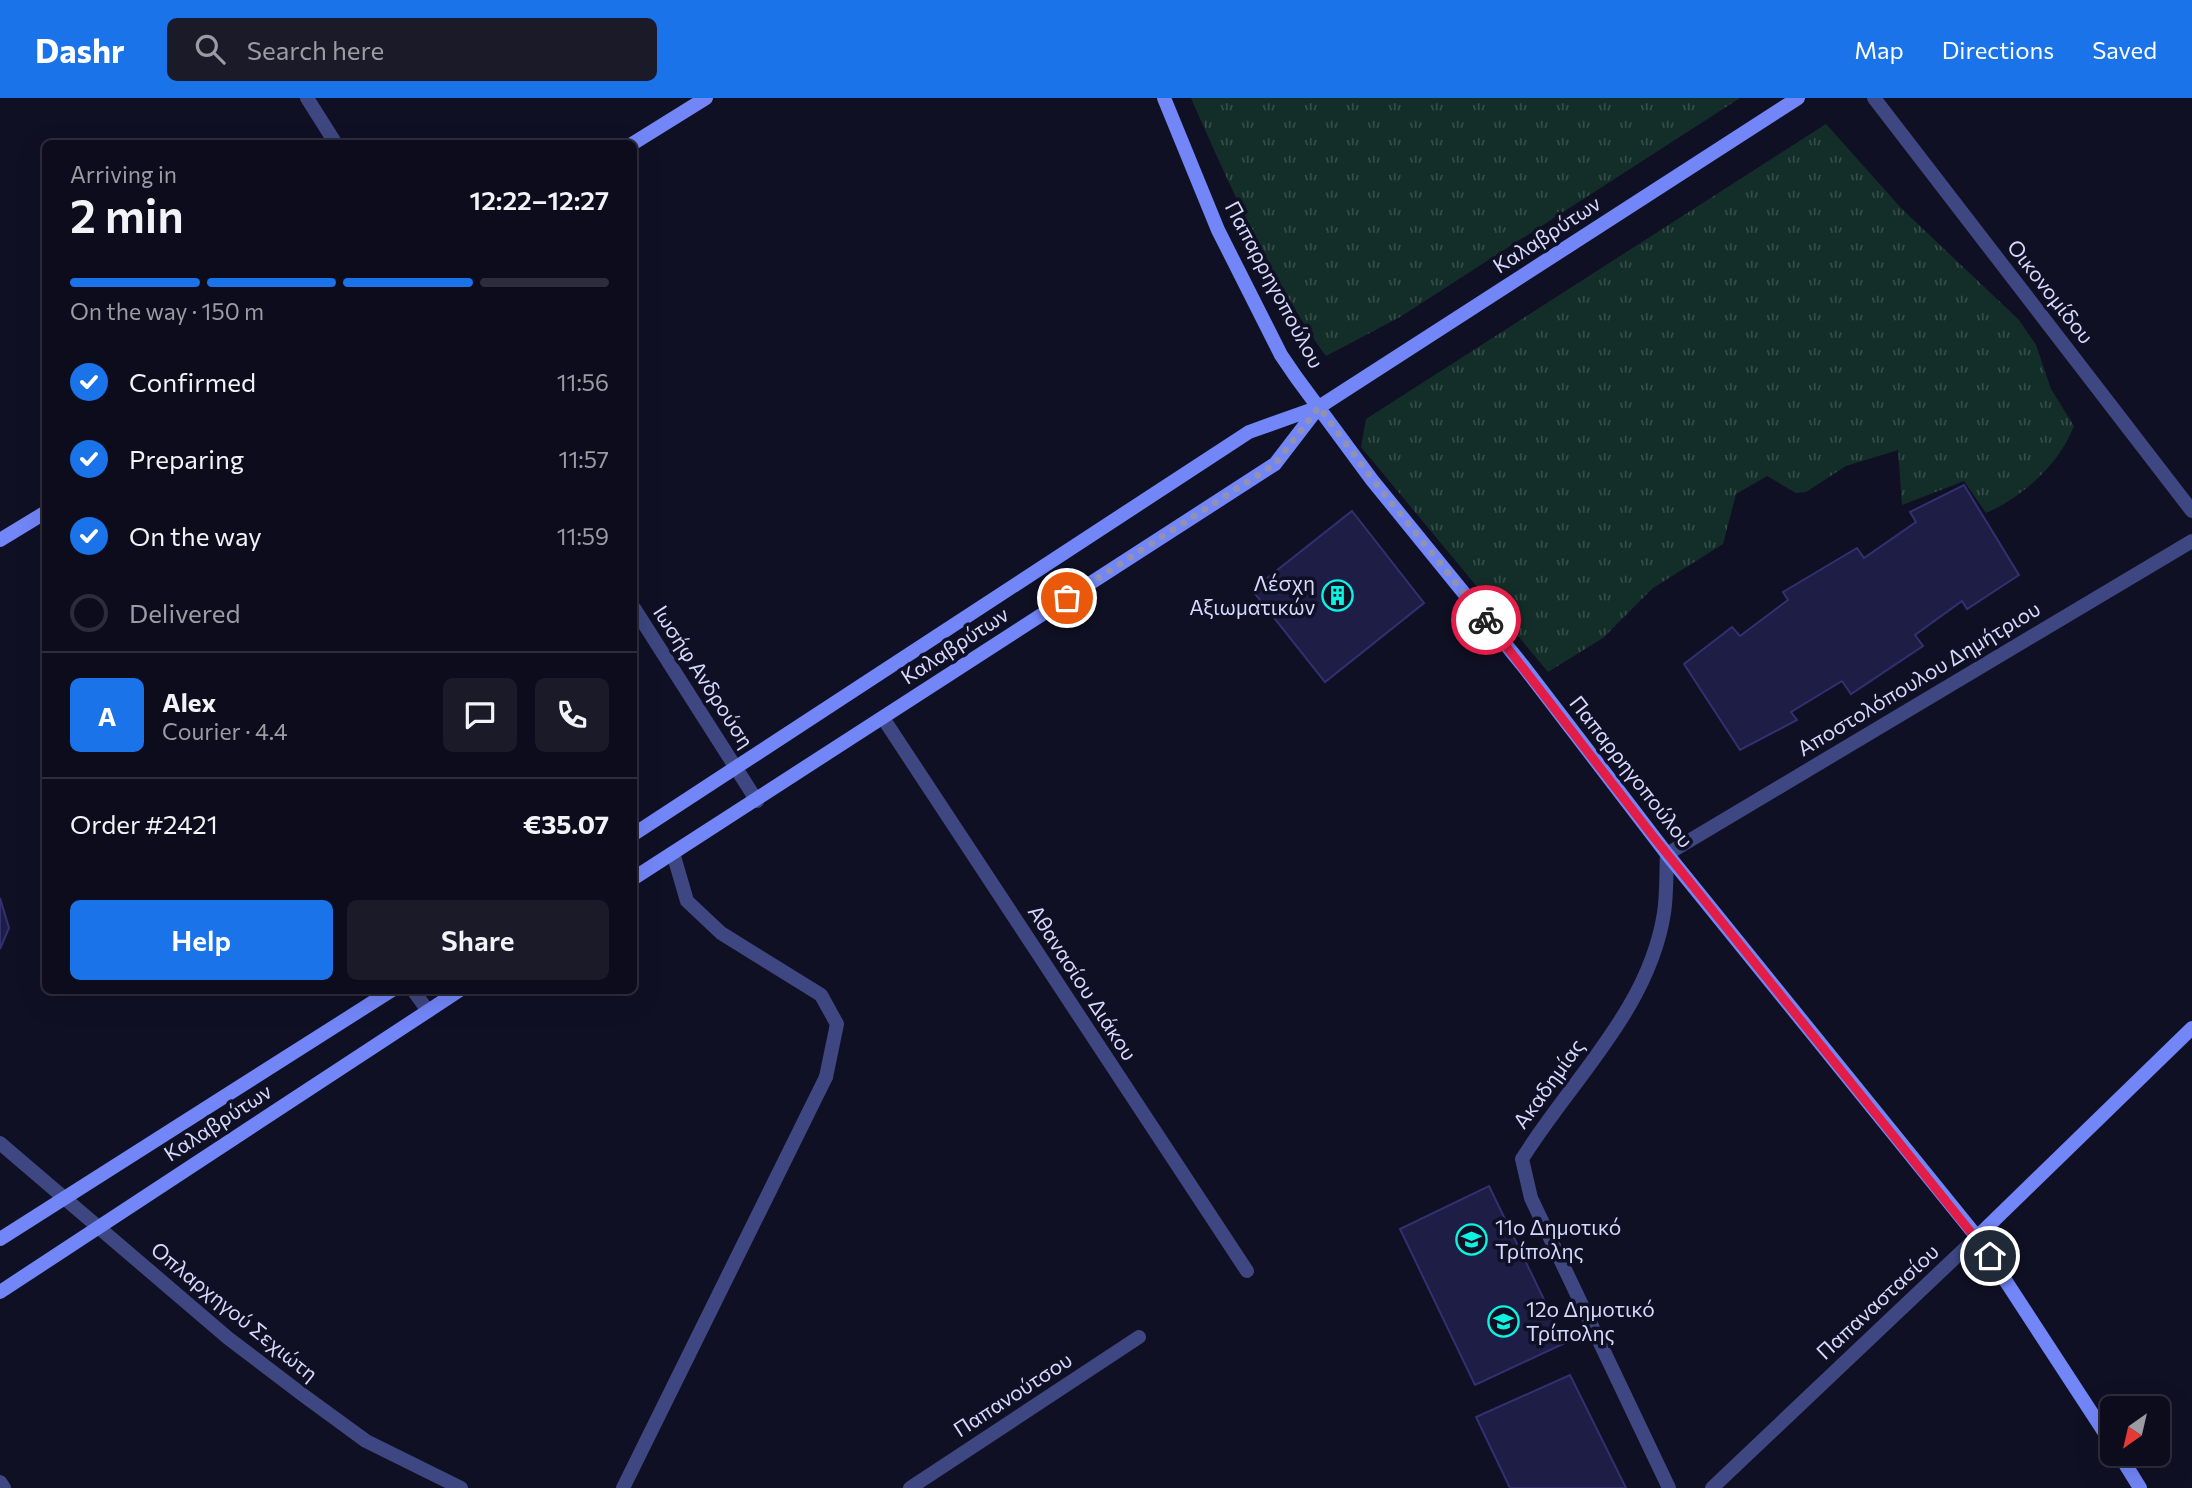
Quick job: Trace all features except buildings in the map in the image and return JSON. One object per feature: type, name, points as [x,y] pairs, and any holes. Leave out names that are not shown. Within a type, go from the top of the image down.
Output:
[{"type":"main road","points":[[637,141],[706,98]]},
{"type":"main road","name":"Παπαρρηγοπούλου","points":[[1164,98],[1175,130],[1224,242],[1281,355],[1373,480],[1524,667],[1667,853],[1977,1237],[2100,1426]]},
{"type":"main road","name":"Καλαβρύτων","points":[[637,832],[1249,432],[1319,407],[1798,98]]},
{"type":"main road","name":"Καλαβρύτων","points":[[637,876],[758,801],[1275,464],[1319,407]]},
{"type":"main road","points":[[0,540],[42,514]]},
{"type":"main road","name":"Καλαβρύτων","points":[[0,1239],[386,994]]},
{"type":"main road","name":"Καλαβρύτων","points":[[0,1292],[454,994]]},
{"type":"main road","name":"Παπαναστασίου","points":[[1977,1237],[2192,1028]]},
{"type":"main road","points":[[2126,1466],[2140,1488]]},
{"type":"street","points":[[307,98],[333,140]]},
{"type":"street","name":"Οικονομίδου","points":[[1874,98],[2192,511]]},
{"type":"street","name":"Αποστολόπουλου Δημήτριου","points":[[1667,853],[2192,541]]},
{"type":"street","name":"Ιωσήφ Ανδρούση","points":[[637,613],[758,801]]},
{"type":"street","name":"Αθανασίου Διάκου","points":[[883,718],[1247,1271]]},
{"type":"street","points":[[623,1488],[826,1077],[837,1024],[821,995],[721,933],[687,901],[673,853]]},
{"type":"street","name":"Ακαδημίας","points":[[1667,853],[1665,912],[1656,946],[1638,992],[1522,1159],[1531,1198],[1669,1488]]},
{"type":"street","points":[[415,994],[428,1011]]},
{"type":"street","name":"Οπλαρχηγού Σεχιώτη","points":[[0,1143],[228,1338],[366,1441],[461,1488]]},
{"type":"street","name":"Παπαναστασίου","points":[[1712,1488],[1977,1237]]},
{"type":"street","name":"Παπανούτσου","points":[[910,1488],[1139,1337]]},
{"type":"street","points":[[0,1482],[4,1488]]},
{"type":"green space","points":[[1191,98],[1740,98],[1400,317],[1326,356],[1270,264]]},
{"type":"green space","points":[[1826,124],[1902,209],[2019,320],[2036,345],[2051,389],[2074,426],[2068,440],[2039,477],[2013,498],[1986,513],[1964,481],[1902,505],[1898,450],[1846,466],[1806,492],[1796,493],[1767,476],[1736,494],[1723,544],[1653,588],[1603,638],[1548,672],[1361,447],[1366,419]]},
{"type":"way so far","points":[[1067,598],[1275,464],[1319,407],[1373,480],[1486,620]]},
{"type":"place","name":"Λέσχη Αξιωματικών","points":[[1338,596]]},
{"type":"place","name":"11ο Δημοτικό Τρίπολης","points":[[1472,1240]]},
{"type":"place","name":"12ο Δημοτικό Τρίπολης","points":[[1503,1322]]},
{"type":"route","points":[[1486,620],[1652,835],[1990,1256]]}]
